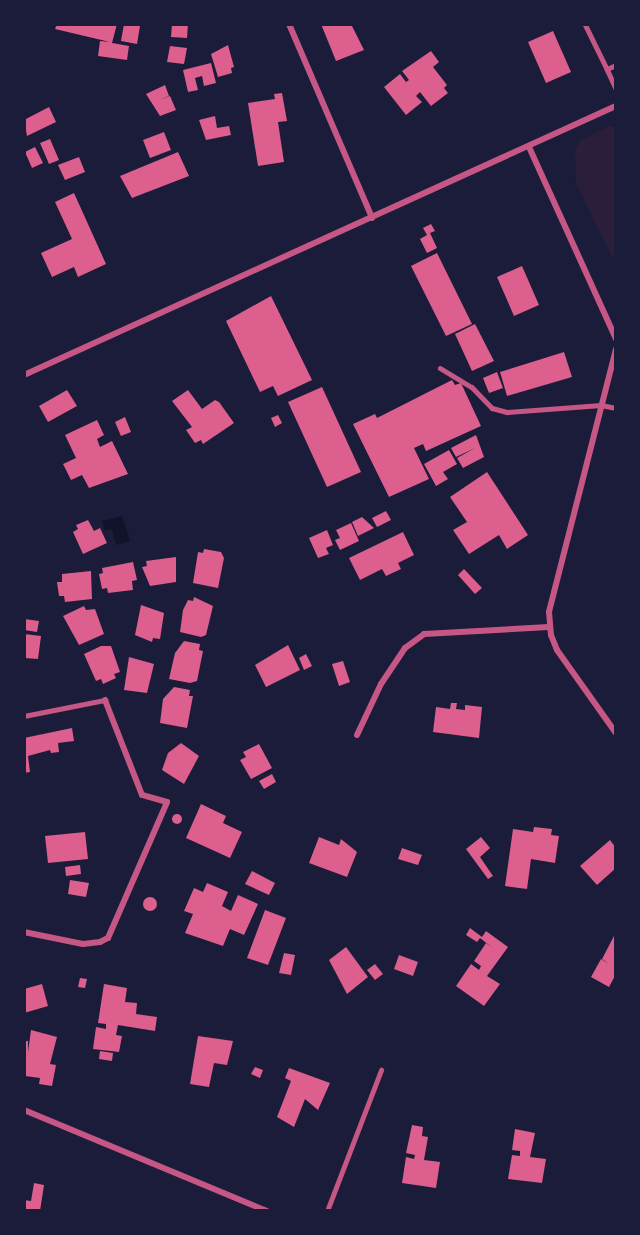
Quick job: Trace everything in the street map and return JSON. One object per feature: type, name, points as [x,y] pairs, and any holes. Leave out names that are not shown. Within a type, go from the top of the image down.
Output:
[{"type":"street","points":[[290,24],[372,218]]},
{"type":"street","points":[[24,375],[616,106]]},
{"type":"street","points":[[529,147],[616,339]]},
{"type":"street","points":[[616,350],[569,526],[549,627],[557,650],[616,733]]},
{"type":"street","points":[[357,735],[381,684],[405,648],[424,634],[549,627]]},
{"type":"street","points":[[24,932],[82,944],[100,942],[108,938],[167,802],[142,795],[105,700]]},
{"type":"street","points":[[24,1110],[267,1211]]},
{"type":"lane","points":[[585,24],[616,88]]},
{"type":"lane","points":[[607,69],[616,65]]},
{"type":"lane","points":[[440,368],[472,387],[492,408],[507,412],[601,405],[616,408]]},
{"type":"lane","points":[[24,716],[105,700]]},
{"type":"lane","points":[[327,1211],[381,1070]]},
{"type":"shaded area","points":[[609,126],[616,127],[616,265],[576,183],[575,149],[581,140]]},
{"type":"shaded area","points":[[122,516],[130,541],[116,545],[112,529],[105,531],[102,521]]},
{"type":"building","points":[[57,24],[117,24],[112,43],[129,46],[127,60],[98,56],[100,41],[110,42],[55,29]]},
{"type":"building","points":[[124,24],[140,26],[137,44],[121,41]]},
{"type":"building","points":[[172,24],[188,24],[187,38],[171,37]]},
{"type":"building","points":[[321,24],[351,24],[364,50],[336,61]]},
{"type":"building","points":[[553,31],[571,72],[546,83],[528,42]]},
{"type":"building","points":[[228,45],[234,67],[231,68],[232,73],[218,77],[211,54]]},
{"type":"building","points":[[170,46],[187,48],[184,64],[167,62]]},
{"type":"building","points":[[431,51],[439,62],[433,67],[447,85],[444,88],[448,93],[431,106],[420,92],[416,96],[422,102],[406,115],[384,87],[400,74],[406,82],[409,80],[402,71]]},
{"type":"building","points":[[211,63],[216,83],[204,86],[202,76],[195,78],[198,90],[188,92],[183,70]]},
{"type":"building","points":[[165,85],[169,96],[160,100],[170,96],[176,110],[160,116],[146,94]]},
{"type":"building","points":[[282,93],[287,121],[278,122],[284,162],[258,166],[248,103],[275,99],[274,94]]},
{"type":"building","points":[[49,107],[56,122],[27,136],[24,120]]},
{"type":"building","points":[[215,116],[217,128],[229,126],[231,135],[206,140],[199,120]]},
{"type":"building","points":[[164,132],[171,150],[150,158],[143,140]]},
{"type":"building","points":[[50,139],[59,160],[49,164],[40,143]]},
{"type":"building","points":[[35,147],[43,163],[32,168],[25,152]]},
{"type":"building","points":[[178,152],[189,176],[132,198],[120,176]]},
{"type":"building","points":[[79,157],[85,172],[65,180],[58,165]]},
{"type":"building","points":[[74,193],[106,264],[78,277],[74,267],[52,277],[41,253],[72,239],[55,202]]},
{"type":"building","points":[[431,224],[435,231],[430,233],[437,248],[427,253],[420,239],[427,235],[423,228]]},
{"type":"building","points":[[437,253],[472,324],[446,336],[411,266]]},
{"type":"building","points":[[522,266],[539,305],[514,316],[497,277]]},
{"type":"building","points":[[271,296],[312,380],[278,396],[273,386],[260,392],[226,321]]},
{"type":"building","points":[[475,324],[494,361],[472,371],[455,334]]},
{"type":"building","points":[[564,352],[572,377],[507,396],[500,372]]},
{"type":"building","points":[[497,372],[503,388],[489,393],[483,378]]},
{"type":"building","points":[[452,380],[455,385],[461,383],[481,426],[426,451],[423,444],[414,448],[429,479],[389,497],[353,424],[375,414],[377,418]]},
{"type":"building","points":[[322,387],[361,472],[327,487],[288,402]]},
{"type":"building","points":[[67,390],[77,406],[48,422],[39,406]]},
{"type":"building","points":[[188,390],[202,409],[215,400],[219,402],[234,423],[203,444],[201,440],[195,443],[186,430],[192,427],[172,401]]},
{"type":"building","points":[[278,415],[282,423],[275,427],[271,418]]},
{"type":"building","points":[[125,417],[131,432],[121,436],[115,422]]},
{"type":"building","points":[[97,420],[104,435],[97,439],[100,447],[112,441],[128,474],[89,488],[82,475],[71,480],[63,464],[76,458],[65,435]]},
{"type":"building","points":[[476,435],[484,457],[463,468],[457,458],[475,448],[456,457],[451,448]]},
{"type":"building","points":[[449,450],[457,464],[443,472],[448,479],[436,486],[424,464]]},
{"type":"building","points":[[487,472],[528,535],[507,549],[499,535],[469,554],[453,530],[467,522],[450,497]]},
{"type":"building","points":[[386,511],[391,520],[377,527],[372,518]]},
{"type":"building","points":[[362,517],[374,528],[358,536],[352,522]]},
{"type":"building","points":[[88,520],[94,531],[100,528],[107,543],[83,554],[73,532],[78,529],[76,525]]},
{"type":"building","points":[[351,523],[359,541],[340,550],[335,540],[340,538],[336,530]]},
{"type":"building","points":[[327,530],[333,545],[326,548],[329,554],[318,558],[309,538]]},
{"type":"building","points":[[403,532],[414,555],[398,563],[401,569],[386,576],[382,569],[360,580],[349,558]]},
{"type":"building","points":[[204,549],[221,552],[224,558],[218,588],[193,583],[198,552],[203,553]]},
{"type":"building","points":[[176,557],[176,582],[150,586],[142,567],[147,566],[146,561]]},
{"type":"building","points":[[133,562],[137,580],[132,581],[133,590],[108,593],[107,588],[102,589],[99,574],[103,573],[102,568]]},
{"type":"building","points":[[464,569],[482,588],[475,594],[458,575]]},
{"type":"building","points":[[91,571],[92,599],[65,602],[64,596],[59,596],[57,582],[62,582],[62,574]]},
{"type":"building","points":[[194,597],[213,606],[206,635],[201,637],[180,632],[183,610],[188,600],[193,601]]},
{"type":"building","points":[[141,605],[164,613],[160,639],[153,638],[152,642],[135,635]]},
{"type":"building","points":[[84,606],[86,610],[95,609],[104,634],[79,645],[63,616]]},
{"type":"building","points":[[24,619],[39,621],[37,632],[24,630]]},
{"type":"building","points":[[24,634],[41,636],[38,659],[24,658]]},
{"type":"building","points":[[184,641],[200,644],[199,650],[203,651],[197,681],[190,683],[169,679],[175,653]]},
{"type":"building","points":[[288,645],[300,670],[266,687],[255,665]]},
{"type":"building","points":[[101,646],[111,646],[120,672],[114,674],[116,678],[103,684],[101,679],[96,681],[84,654]]},
{"type":"building","points":[[306,654],[312,666],[304,670],[299,658]]},
{"type":"building","points":[[129,657],[154,664],[147,693],[124,690]]},
{"type":"building","points":[[343,661],[350,682],[339,686],[332,664]]},
{"type":"building","points":[[174,687],[190,690],[189,696],[193,696],[187,728],[160,723],[163,699]]},
{"type":"building","points":[[451,703],[457,703],[456,709],[465,710],[465,705],[482,707],[479,738],[433,732],[436,707],[450,709]]},
{"type":"building","points":[[72,728],[74,741],[58,743],[59,752],[51,753],[50,750],[28,756],[30,772],[24,773],[24,738]]},
{"type":"building","points":[[181,743],[199,756],[184,784],[162,770],[168,753]]},
{"type":"building","points":[[259,744],[272,768],[251,779],[240,760],[246,757],[243,752]]},
{"type":"building","points":[[272,774],[276,782],[264,789],[259,781]]},
{"type":"building","points":[[201,804],[226,816],[223,823],[242,832],[230,858],[186,838]]},
{"type":"building","points":[[177,814],[181,815],[181,823],[177,824],[173,823],[172,819],[173,815]]},
{"type":"building","points":[[534,827],[552,829],[551,835],[559,836],[555,863],[531,859],[527,889],[505,886],[513,829],[533,832]]},
{"type":"building","points":[[85,832],[88,859],[48,863],[45,836]]},
{"type":"building","points":[[319,837],[339,845],[341,839],[357,852],[347,877],[309,863]]},
{"type":"building","points":[[481,837],[490,848],[480,857],[493,876],[488,879],[466,849]]},
{"type":"building","points":[[610,840],[616,848],[616,868],[597,885],[580,866]]},
{"type":"building","points":[[402,848],[422,855],[418,865],[398,859]]},
{"type":"building","points":[[80,865],[81,874],[66,876],[65,867]]},
{"type":"building","points":[[252,871],[275,883],[269,895],[245,884]]},
{"type":"building","points":[[70,880],[89,883],[86,897],[68,894]]},
{"type":"building","points":[[207,883],[228,892],[222,906],[231,911],[238,895],[258,904],[244,935],[230,929],[223,946],[185,933],[193,914],[184,911],[194,888],[203,892]]},
{"type":"building","points":[[147,897],[153,897],[157,904],[153,911],[147,911],[143,907],[143,901]]},
{"type":"building","points":[[265,910],[286,918],[268,965],[247,958]]},
{"type":"building","points":[[470,928],[482,937],[486,931],[508,947],[487,976],[500,984],[484,1006],[456,986],[471,964],[479,970],[481,966],[474,961],[486,943],[493,948],[480,938],[477,942],[466,935]]},
{"type":"building","points":[[614,936],[616,974],[609,987],[591,977],[601,959],[609,964],[602,959]]},
{"type":"building","points":[[346,947],[368,977],[347,994],[329,960]]},
{"type":"building","points":[[284,953],[295,955],[291,975],[279,973]]},
{"type":"building","points":[[399,955],[418,962],[413,976],[394,969]]},
{"type":"building","points":[[375,964],[383,974],[375,980],[367,970]]},
{"type":"building","points":[[80,978],[87,979],[85,988],[78,987]]},
{"type":"building","points":[[42,984],[48,1006],[24,1013],[24,989]]},
{"type":"building","points":[[104,984],[127,988],[125,1002],[137,1003],[136,1014],[157,1017],[155,1031],[118,1025],[116,1035],[122,1036],[119,1052],[93,1049],[96,1027],[106,1029],[106,1024],[98,1023]]},
{"type":"building","points":[[31,1030],[57,1037],[50,1064],[56,1065],[52,1086],[39,1084],[40,1078],[25,1076],[24,1041],[28,1041],[28,1052]]},
{"type":"building","points":[[198,1036],[233,1041],[227,1065],[214,1063],[209,1087],[190,1084]]},
{"type":"building","points":[[100,1051],[113,1053],[112,1061],[99,1059]]},
{"type":"building","points":[[255,1067],[263,1070],[260,1078],[251,1074]]},
{"type":"building","points":[[289,1068],[330,1083],[318,1110],[305,1099],[294,1127],[277,1117],[291,1081],[285,1078]]},
{"type":"building","points":[[412,1125],[423,1127],[422,1136],[428,1137],[424,1160],[440,1162],[436,1188],[402,1183],[406,1157],[414,1159],[415,1155],[406,1153]]},
{"type":"building","points":[[515,1129],[535,1133],[530,1157],[546,1159],[542,1183],[508,1179],[512,1155],[520,1156],[520,1151],[512,1150]]},
{"type":"building","points":[[34,1183],[44,1185],[40,1211],[26,1211],[24,1200],[31,1201]]}]
